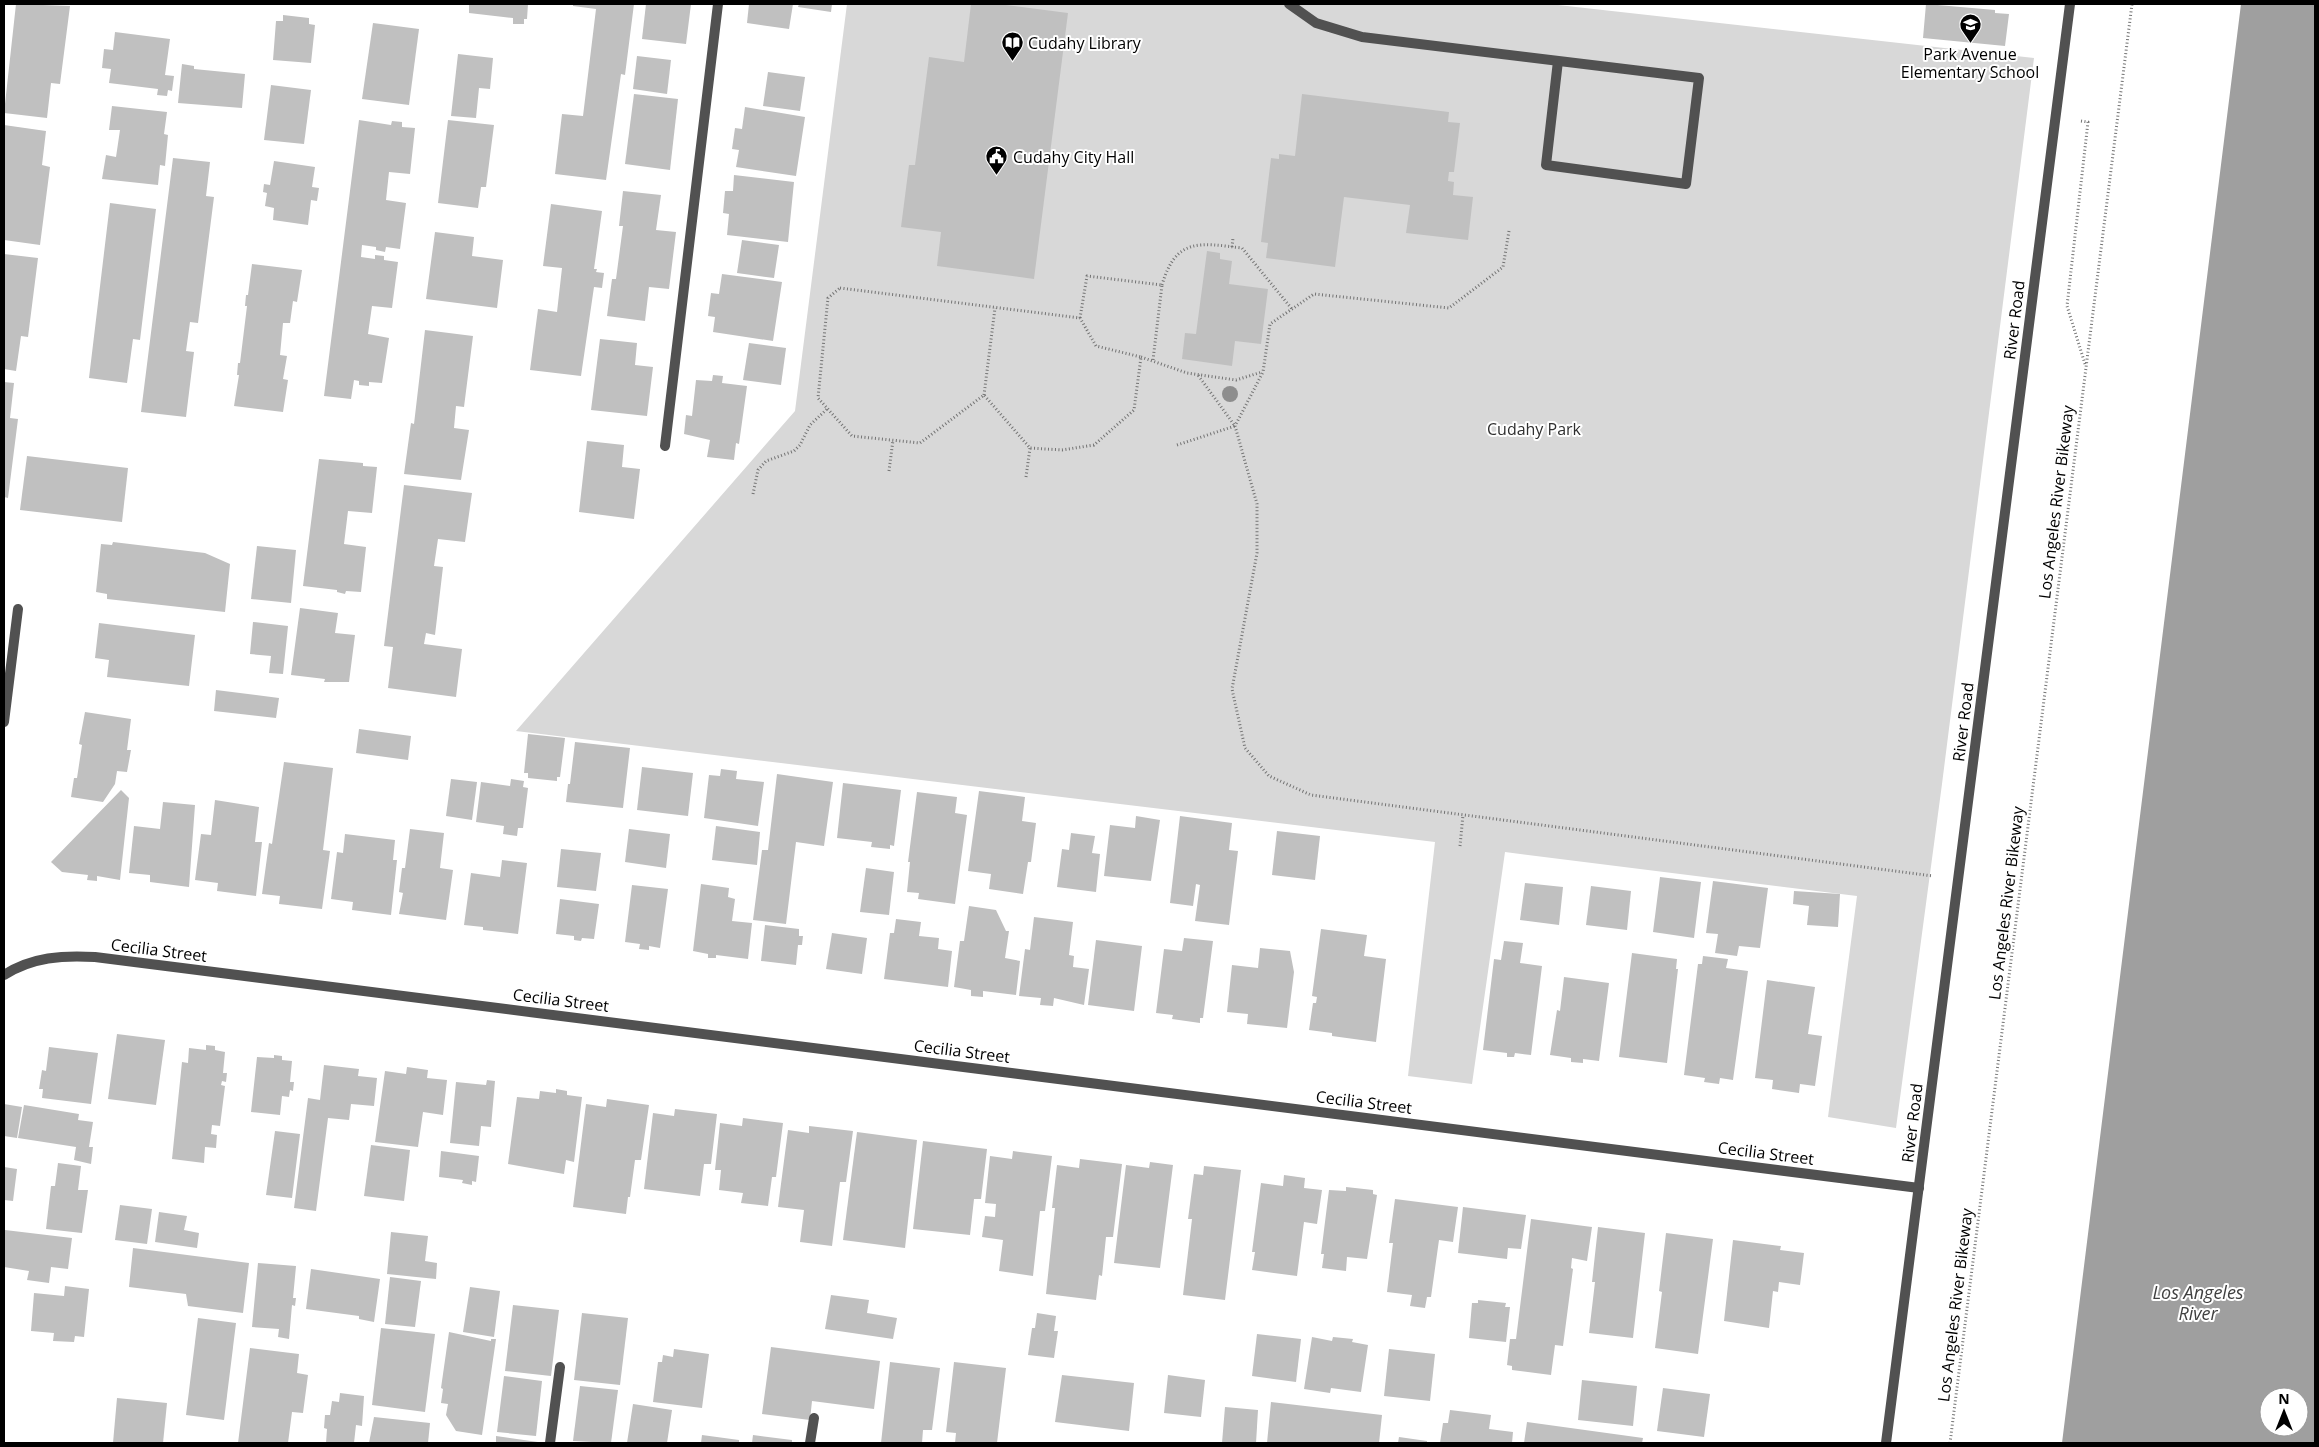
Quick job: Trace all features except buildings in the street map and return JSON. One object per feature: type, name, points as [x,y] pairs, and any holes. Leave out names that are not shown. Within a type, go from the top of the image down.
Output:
[{"type":"street","points":[[665,446],[718,4]]},
{"type":"street","points":[[1289,4],[1316,23],[1362,37],[1699,78],[1686,184],[1546,166],[1558,61]]},
{"type":"street","name":"River Road","points":[[1886,1443],[2070,4]]},
{"type":"street","points":[[4,722],[18,609]]},
{"type":"street","name":"Cecilia Street","points":[[4,973],[35,960],[64,955],[95,957],[1919,1188]]},
{"type":"street","points":[[550,1443],[560,1367]]},
{"type":"street","points":[[810,1443],[814,1418]]},
{"type":"path","name":"Los Angeles River Bikeway","points":[[1950,1443],[2132,4]]},
{"type":"path","name":"Los Angeles River Bikeway","points":[[2055,118],[2088,122],[2068,306],[2086,367]]},
{"type":"path","points":[[1176,444],[1235,426],[1263,372],[1270,324],[1314,294],[1449,308],[1503,267],[1509,231]]},
{"type":"path","points":[[1232,246],[1233,238]]},
{"type":"path","points":[[1153,360],[1162,285],[1167,266],[1176,255],[1190,247],[1206,243],[1242,248],[1292,309]]},
{"type":"path","points":[[1162,285],[1087,276],[1080,318],[1096,346],[1153,360],[1187,373],[1198,375],[1236,380],[1263,372]]},
{"type":"path","points":[[995,308],[984,395],[920,443],[852,436],[818,398],[828,298],[840,288],[1080,318]]},
{"type":"path","points":[[984,395],[1030,448],[1062,450],[1094,445],[1134,410],[1142,357]]},
{"type":"path","points":[[1198,375],[1235,426],[1258,504],[1257,554],[1232,689],[1245,748],[1269,776],[1311,795],[1959,878]]},
{"type":"path","points":[[753,494],[758,470],[766,461],[794,451],[800,445],[810,425],[828,409]]},
{"type":"path","points":[[889,471],[893,440]]},
{"type":"path","points":[[1026,477],[1030,448]]},
{"type":"path","points":[[1460,846],[1463,815]]},
{"type":"green space","name":"Cudahy Park","points":[[847,4],[1549,4],[2034,58],[1942,784],[1896,1128],[1828,1117],[1857,896],[1505,852],[1472,1084],[1408,1076],[1435,842],[516,731],[795,411]]},
{"type":"water","name":"Los Angeles River","points":[[2241,4],[2315,4],[2315,1443],[2062,1443]]},
{"type":"place","name":"Park Avenue Elementary School","points":[[1970,44]]},
{"type":"place","name":"Cudahy Library","points":[[1012,62]]},
{"type":"place","name":"Cudahy City Hall","points":[[997,176]]}]
